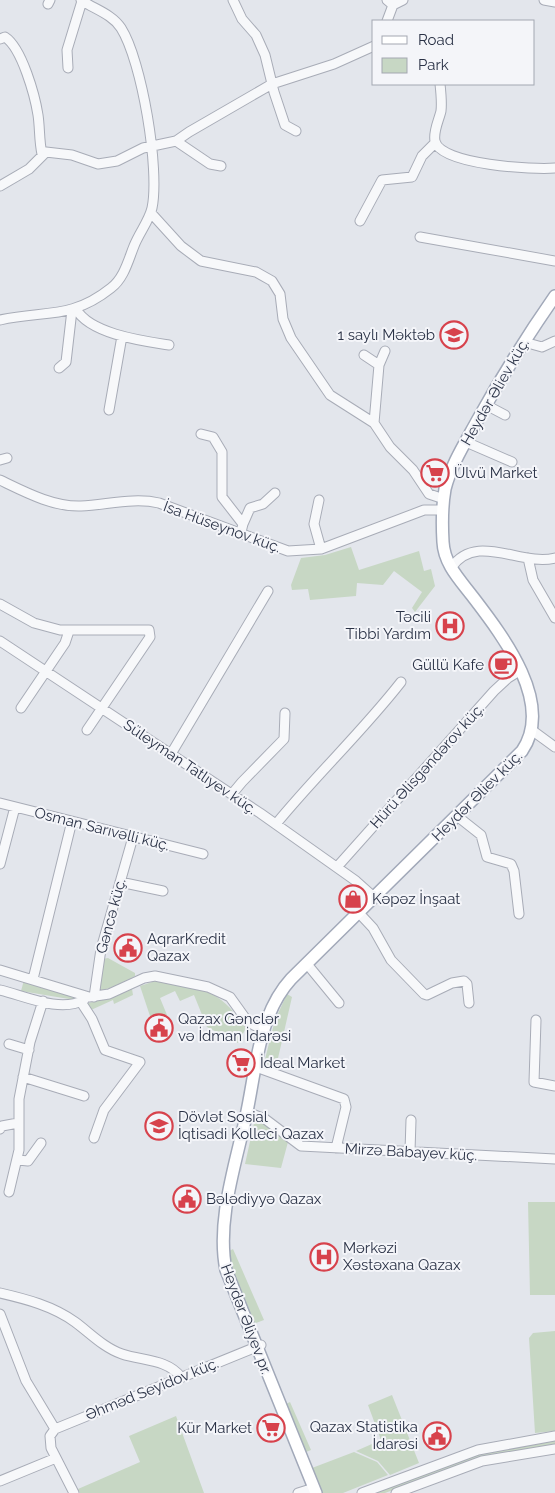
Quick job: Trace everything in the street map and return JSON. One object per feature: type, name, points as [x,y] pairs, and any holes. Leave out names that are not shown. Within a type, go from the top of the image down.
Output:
[{"type":"main road","name":"Heydər Əliev küç.","points":[[317,1491],[259,1346],[236,1280],[229,1244],[241,1137],[265,1031],[279,995],[307,964],[522,751],[533,731],[534,705],[521,670],[497,629],[451,568],[444,552],[443,505],[451,473],[466,442],[524,342],[555,296]]},
{"type":"street","points":[[0,320],[74,310],[111,288],[119,279],[151,214],[154,195],[152,146],[140,82],[124,33],[113,19],[81,0],[67,50],[68,68]]},
{"type":"street","points":[[233,0],[242,20],[260,44],[285,125],[296,131]]},
{"type":"street","points":[[387,20],[390,2],[403,0]]},
{"type":"street","points":[[544,0],[555,2]]},
{"type":"street","points":[[0,39],[6,37],[9,40],[18,55],[31,86],[39,117],[42,154]]},
{"type":"street","points":[[0,186],[29,169],[46,152],[72,155],[98,164],[117,161],[152,146],[176,142],[189,132],[272,84],[334,64],[372,47]]},
{"type":"street","points":[[360,221],[382,180],[412,177],[422,156],[436,143],[441,110],[440,85]]},
{"type":"street","points":[[176,142],[210,164],[221,166]]},
{"type":"street","points":[[436,143],[446,152],[469,160],[522,169],[555,168]]},
{"type":"street","points":[[151,214],[181,246],[201,261],[256,272],[272,281],[280,294],[284,319],[291,338],[330,395],[374,423],[390,447],[413,470],[429,494],[443,505]]},
{"type":"street","points":[[420,237],[555,261]]},
{"type":"street","points":[[74,310],[82,319],[122,336],[170,345]]},
{"type":"street","points":[[59,368],[66,362],[74,310]]},
{"type":"street","points":[[109,410],[122,336]]},
{"type":"street","points":[[524,342],[542,347],[555,340]]},
{"type":"street","points":[[374,423],[379,365],[385,351]]},
{"type":"street","points":[[364,355],[379,365]]},
{"type":"street","points":[[486,405],[505,415]]},
{"type":"street","points":[[202,434],[213,437],[222,452],[222,497],[242,528]]},
{"type":"street","points":[[466,442],[512,462]]},
{"type":"street","name":"İsa Hüseynov küç.","points":[[0,480],[41,498],[70,506],[151,501],[203,521],[242,528],[279,550],[288,551],[321,549],[424,510],[443,505]]},
{"type":"street","points":[[242,528],[250,508],[263,504],[275,492]]},
{"type":"street","points":[[319,500],[314,524],[321,549]]},
{"type":"street","points":[[451,568],[457,559],[469,552],[492,552],[544,560],[555,558]]},
{"type":"street","points":[[528,558],[528,568],[533,580],[555,618]]},
{"type":"street","points":[[171,754],[268,591]]},
{"type":"street","points":[[0,604],[34,623],[69,631],[146,629],[151,633],[87,730]]},
{"type":"street","points":[[21,708],[65,642],[69,631]]},
{"type":"street","name":"Süleyman Tatlıyev küç.","points":[[0,641],[276,824],[337,867],[375,898]]},
{"type":"street","name":"Hürü Əlisgəndərov küç.","points":[[337,867],[494,691],[508,678],[521,670]]},
{"type":"street","points":[[276,824],[368,722],[401,682]]},
{"type":"street","points":[[232,794],[284,739],[285,713]]},
{"type":"street","points":[[533,731],[555,747]]},
{"type":"street","name":"Osman Sarıvəlli küç.","points":[[0,803],[203,854]]},
{"type":"street","points":[[0,864],[14,807]]},
{"type":"street","points":[[457,816],[482,835],[487,857],[511,864],[514,872],[519,914]]},
{"type":"street","points":[[33,980],[72,822]]},
{"type":"street","name":"Gəncə küç.","points":[[88,999],[132,836]]},
{"type":"street","points":[[120,882],[163,891]]},
{"type":"street","points":[[359,914],[373,928],[391,960],[424,994],[428,995],[452,983],[464,981],[467,984],[469,1003]]},
{"type":"street","points":[[307,964],[339,1003]]},
{"type":"street","points":[[0,970],[88,999]]},
{"type":"street","points":[[0,990],[43,1001],[69,1005],[109,994],[144,978],[161,976],[219,991],[236,1002],[248,1022],[265,1031]]},
{"type":"street","points":[[88,999],[92,1019],[105,1050],[140,1062],[104,1110],[94,1138]]},
{"type":"street","points":[[9,1192],[18,1160],[18,1123],[23,1077],[43,1001]]},
{"type":"street","points":[[536,1020],[534,1082],[555,1086]]},
{"type":"street","points":[[9,1044],[29,1050]]},
{"type":"street","points":[[256,1067],[344,1100],[346,1107],[336,1148]]},
{"type":"street","points":[[23,1077],[84,1096]]},
{"type":"street","name":"Mirzə Babayev küç.","points":[[247,1112],[271,1123],[296,1144],[336,1148],[555,1159]]},
{"type":"street","points":[[410,1152],[411,1120]]},
{"type":"street","points":[[0,1128],[18,1123]]},
{"type":"street","points":[[18,1160],[28,1161],[40,1143]]},
{"type":"street","points":[[0,1293],[32,1301],[55,1311],[75,1322],[114,1351],[163,1364],[176,1370],[181,1377]]},
{"type":"street","points":[[0,1314],[26,1381],[55,1429],[49,1440],[74,1493]]},
{"type":"street","name":"Əhməd Seyidov küç.","points":[[55,1429],[259,1346]]},
{"type":"street","points":[[362,1493],[478,1450],[555,1436]]},
{"type":"street","points":[[396,1493],[482,1461],[555,1449]]},
{"type":"street","points":[[0,1481],[56,1458]]},
{"type":"street","points":[[298,1493],[317,1491]]},
{"type":"green space","points":[[351,547],[359,570],[419,551],[424,571],[431,569],[435,586],[415,612],[412,608],[422,592],[394,571],[383,585],[357,583],[356,596],[310,600],[308,589],[292,590],[291,585],[301,558],[325,555]]},
{"type":"green space","points":[[108,958],[135,973],[135,976],[114,987],[98,991],[102,959]]},
{"type":"green space","points":[[24,980],[76,996],[75,1000],[21,991]]},
{"type":"green space","points":[[158,980],[198,989],[218,997],[246,1028],[238,1043],[207,1027],[194,995],[180,1001],[175,991],[160,998],[167,1015],[152,1022],[140,986]]},
{"type":"green space","points":[[132,989],[133,995],[114,1004],[113,1000],[91,1010],[86,1004]]},
{"type":"green space","points":[[287,994],[292,997],[276,1067],[264,1063],[275,1020]]},
{"type":"green space","points":[[255,1119],[283,1136],[288,1142],[281,1168],[245,1164]]},
{"type":"green space","points":[[528,1202],[555,1202],[555,1295],[530,1295]]},
{"type":"green space","points":[[233,1249],[264,1320],[253,1324],[232,1268],[229,1251]]},
{"type":"green space","points":[[555,1331],[555,1431],[535,1433],[529,1338],[533,1333]]},
{"type":"green space","points":[[392,1395],[419,1463],[390,1475],[378,1461],[356,1451],[381,1440],[368,1405]]},
{"type":"green space","points":[[290,1402],[311,1450],[306,1452],[286,1404]]},
{"type":"green space","points":[[176,1416],[204,1493],[80,1493],[78,1489],[140,1462],[129,1436]]},
{"type":"green space","points":[[555,1439],[555,1445],[479,1458],[385,1493],[370,1493],[476,1454]]},
{"type":"green space","points":[[354,1452],[377,1462],[388,1475],[343,1493],[322,1493],[312,1468]]},
{"type":"place","name":"1 saylı Məktəb","points":[[454,335]]},
{"type":"place","name":"Ülvü Market","points":[[435,473]]},
{"type":"place","name":"Təcili Tibbi Yardım","points":[[450,626]]},
{"type":"place","name":"Güllü Kafe","points":[[503,665]]},
{"type":"place","name":"Kəpəz İnşaat","points":[[353,899]]},
{"type":"place","name":"AqrarKredit Qazax","points":[[128,948]]},
{"type":"place","name":"Qazax Gənclər və İdman İdarəsi","points":[[159,1028]]},
{"type":"place","name":"İdeal Market","points":[[241,1063]]},
{"type":"place","name":"Dövlət Sosial İqtisadi Kolleci Qazax","points":[[159,1126]]},
{"type":"place","name":"Bələdiyyə Qazax","points":[[187,1199]]},
{"type":"place","name":"Mərkəzi Xəstəxana Qazax","points":[[324,1257]]},
{"type":"place","name":"Kür Market","points":[[271,1428]]},
{"type":"place","name":"Qazax Statistika İdarəsi","points":[[437,1436]]}]
